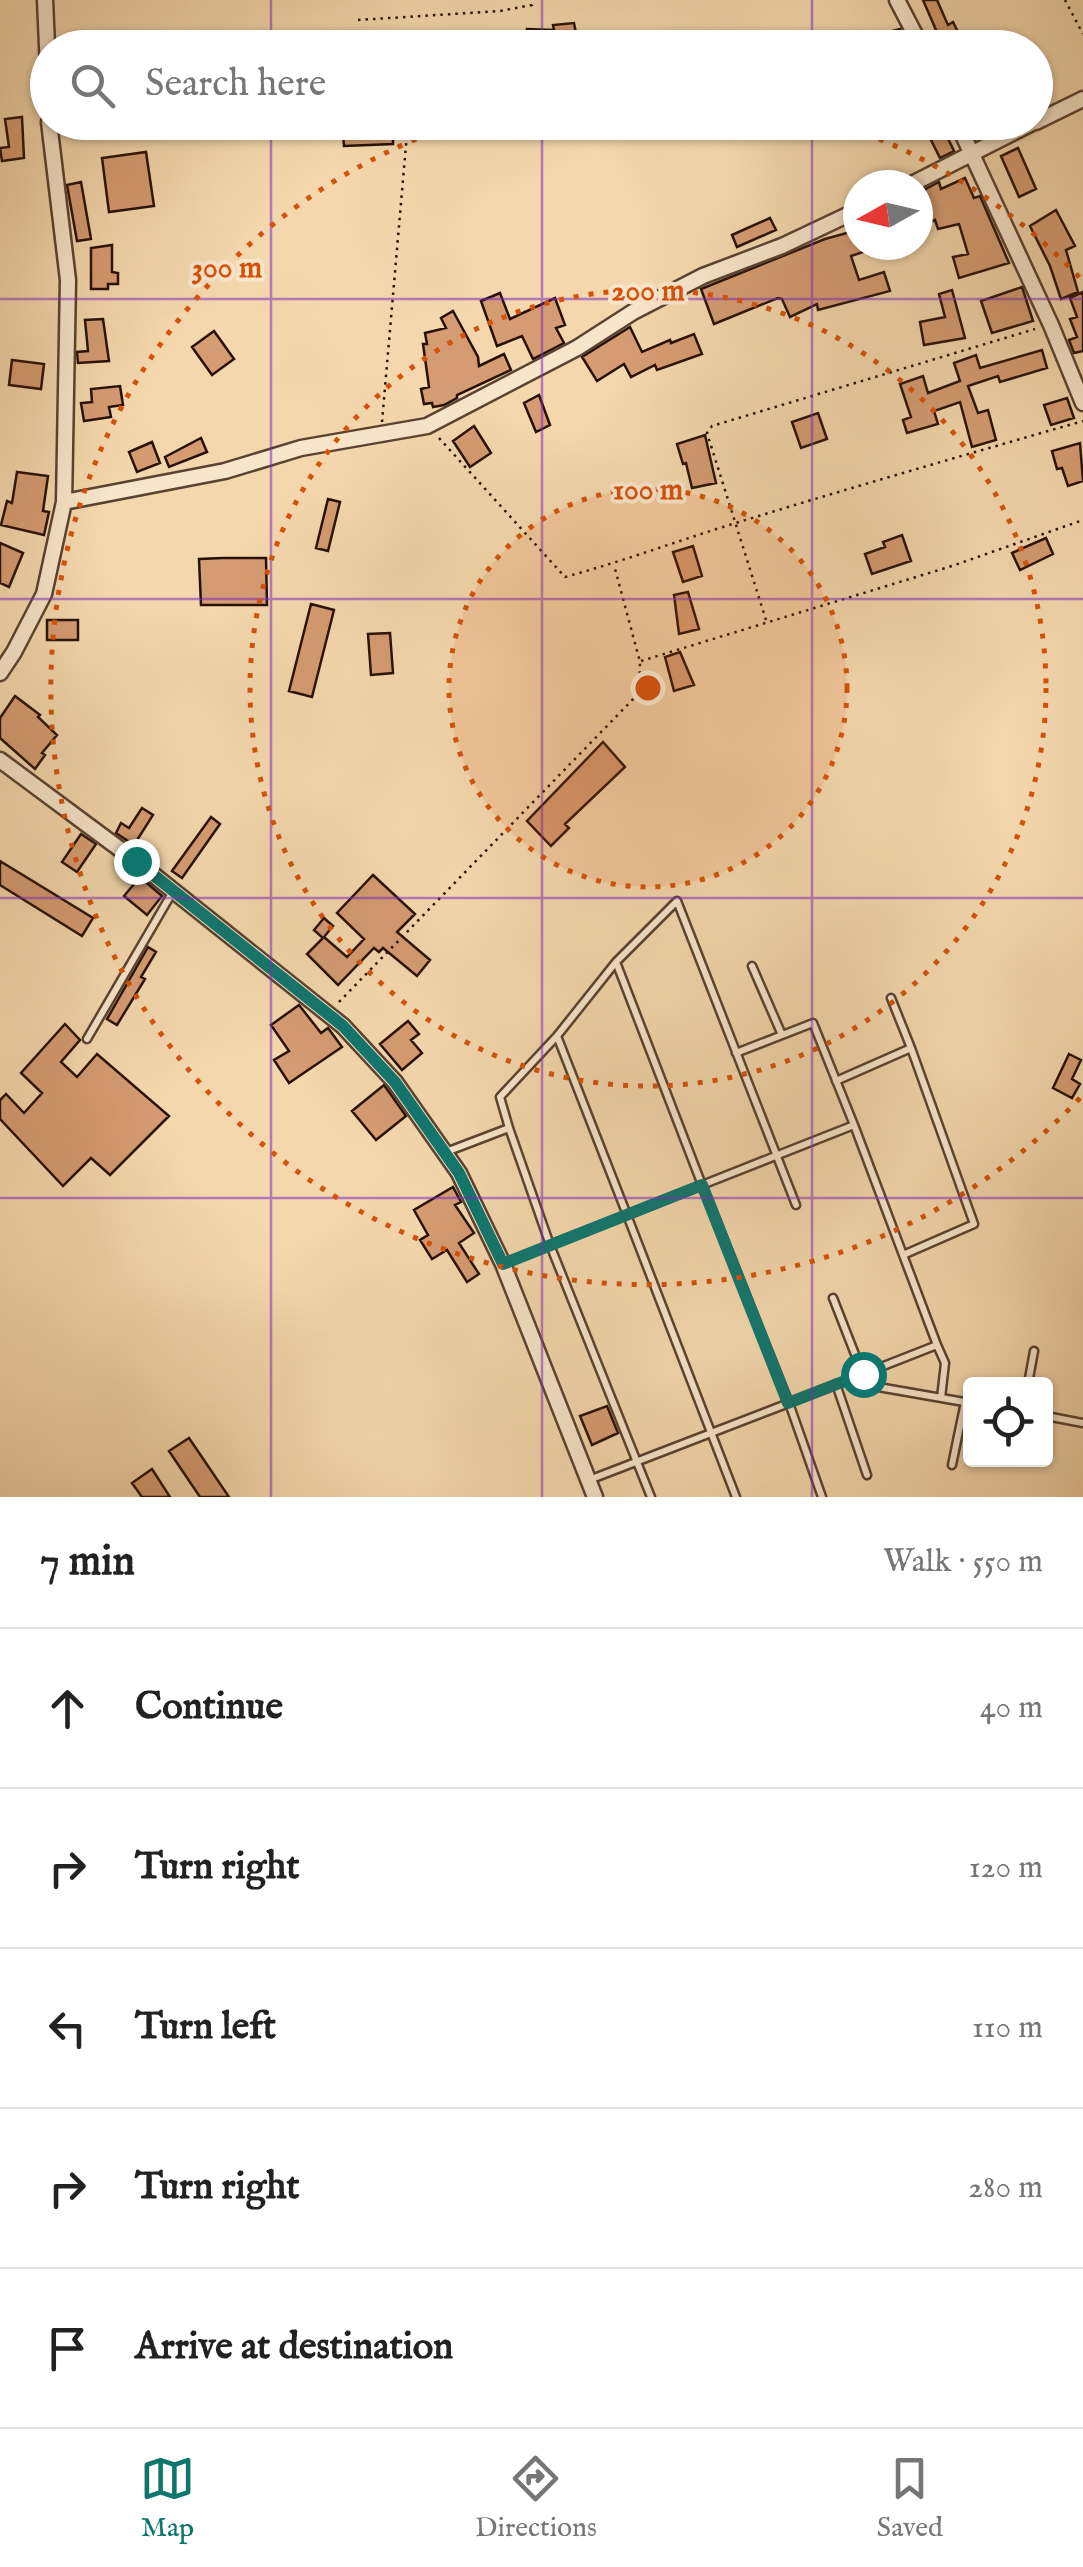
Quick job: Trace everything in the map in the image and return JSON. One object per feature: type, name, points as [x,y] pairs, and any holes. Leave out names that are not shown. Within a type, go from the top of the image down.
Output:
[{"type":"street","points":[[45,0],[46,30]]},
{"type":"street","points":[[897,0],[913,30]]},
{"type":"street","points":[[1053,113],[1083,99]]},
{"type":"street","points":[[0,673],[44,594],[64,502],[68,280],[52,140]]},
{"type":"street","points":[[965,140],[1051,324],[1083,403]]},
{"type":"street","points":[[933,174],[1002,140]]},
{"type":"street","points":[[64,502],[226,471],[300,448],[428,426],[703,276],[843,217]]},
{"type":"street","points":[[0,760],[173,890],[343,1026],[395,1082],[446,1152],[503,1264],[595,1497]]},
{"type":"lane","points":[[87,1038],[173,890]]},
{"type":"lane","points":[[650,1497],[550,1245],[500,1097],[558,1036],[616,962],[677,901],[796,1204]]},
{"type":"lane","points":[[616,962],[822,1497]]},
{"type":"lane","points":[[752,966],[782,1035]]},
{"type":"lane","points":[[891,998],[974,1224],[903,1256]]},
{"type":"lane","points":[[736,1053],[813,1023],[945,1363],[941,1398]]},
{"type":"lane","points":[[558,1036],[736,1497]]},
{"type":"lane","points":[[836,1081],[911,1048]]},
{"type":"lane","points":[[503,1264],[854,1125]]},
{"type":"lane","points":[[446,1152],[509,1128]]},
{"type":"lane","points":[[833,1298],[868,1385],[963,1402]]},
{"type":"lane","points":[[588,1480],[938,1345]]},
{"type":"lane","points":[[1029,1377],[1034,1351]]},
{"type":"lane","points":[[836,1384],[867,1476]]},
{"type":"lane","points":[[1053,1417],[1083,1423]]},
{"type":"lane","points":[[952,1465],[963,1422]]},
{"type":"path","points":[[358,20],[500,11],[532,5],[534,0]]},
{"type":"path","points":[[1065,0],[1083,34]]},
{"type":"path","points":[[381,434],[406,140]]},
{"type":"path","points":[[766,620],[708,433],[712,426],[1051,324]]},
{"type":"path","points":[[428,426],[564,577],[1083,421]]},
{"type":"path","points":[[640,662],[766,620],[952,566],[1083,520]]},
{"type":"path","points":[[328,1014],[639,693],[640,662],[614,564]]},
{"type":"building","points":[[923,0],[937,0],[948,25],[953,22],[957,30],[936,30]]},
{"type":"building","points":[[574,23],[575,30],[554,30],[553,25]]},
{"type":"building","points":[[22,117],[24,158],[2,161],[0,148],[9,147],[5,119]]},
{"type":"building","points":[[343,140],[393,140],[393,144],[344,146]]},
{"type":"building","points":[[931,140],[949,140],[954,151],[940,158]]},
{"type":"building","points":[[1018,148],[1036,189],[1019,197],[1001,156]]},
{"type":"building","points":[[146,152],[154,206],[109,212],[102,158]]},
{"type":"building","points":[[965,178],[974,198],[980,196],[1009,263],[959,278],[953,257],[968,254],[959,224],[938,229],[933,221],[933,185],[939,182],[941,189]]},
{"type":"building","points":[[81,182],[91,239],[77,241],[67,185]]},
{"type":"building","points":[[1056,210],[1075,246],[1066,250],[1078,292],[1061,299],[1030,226]]},
{"type":"building","points":[[770,218],[776,230],[737,247],[732,235]]},
{"type":"building","points":[[843,234],[843,260],[852,260],[859,280],[884,272],[890,291],[818,310],[817,304],[790,317],[778,298],[714,324],[701,289]]},
{"type":"building","points":[[112,245],[112,272],[118,273],[118,284],[108,284],[108,289],[91,289],[91,248]]},
{"type":"building","points":[[1022,287],[1033,321],[992,333],[981,301]]},
{"type":"building","points":[[952,290],[965,338],[924,345],[920,322],[945,317],[939,294]]},
{"type":"building","points":[[1083,292],[1083,351],[1074,353],[1069,340],[1077,337],[1070,319],[1077,317],[1070,298]]},
{"type":"building","points":[[500,293],[510,319],[555,298],[565,325],[556,328],[564,343],[533,359],[522,336],[497,346],[481,301]]},
{"type":"building","points":[[453,311],[479,366],[504,354],[511,370],[433,407],[432,403],[424,404],[421,389],[429,387],[425,333],[446,328],[441,318]]},
{"type":"building","points":[[103,319],[109,361],[78,363],[77,352],[88,351],[85,320]]},
{"type":"building","points":[[630,327],[642,352],[694,334],[702,354],[657,370],[655,365],[631,377],[624,364],[597,381],[582,357]]},
{"type":"building","points":[[214,331],[234,359],[212,375],[192,347]]},
{"type":"building","points":[[1042,350],[1047,368],[1000,382],[998,376],[968,386],[978,413],[988,410],[996,440],[972,447],[960,402],[934,411],[938,424],[907,433],[903,420],[911,417],[900,384],[923,376],[928,393],[960,381],[954,363],[976,355],[980,368]]},
{"type":"building","points":[[12,360],[44,364],[41,389],[9,385]]},
{"type":"building","points":[[120,386],[123,405],[109,407],[111,417],[84,421],[81,403],[92,402],[91,389]]},
{"type":"building","points":[[539,395],[550,425],[536,432],[524,403]]},
{"type":"building","points":[[1067,398],[1074,418],[1051,425],[1044,405]]},
{"type":"building","points":[[818,413],[827,439],[801,448],[792,422]]},
{"type":"building","points":[[474,426],[491,453],[470,467],[453,441]]},
{"type":"building","points":[[705,435],[716,483],[692,488],[677,444]]},
{"type":"building","points":[[201,438],[207,452],[169,467],[165,457]]},
{"type":"building","points":[[152,442],[160,463],[137,472],[129,452]]},
{"type":"building","points":[[1080,443],[1083,481],[1068,486],[1052,451]]},
{"type":"building","points":[[17,472],[48,476],[43,511],[49,512],[44,535],[1,525],[7,501],[12,503]]},
{"type":"building","points":[[328,499],[340,502],[328,551],[316,548]]},
{"type":"building","points":[[902,535],[911,561],[872,574],[865,554]]},
{"type":"building","points":[[1046,538],[1053,554],[1020,570],[1012,553]]},
{"type":"building","points":[[0,543],[23,553],[9,587],[0,583]]},
{"type":"building","points":[[693,546],[702,576],[683,582],[673,552]]},
{"type":"building","points":[[266,558],[267,605],[201,605],[199,559]]},
{"type":"building","points":[[688,592],[699,629],[679,634],[674,595]]},
{"type":"building","points":[[311,604],[334,610],[312,697],[289,691]]},
{"type":"building","points":[[47,620],[78,620],[78,640],[47,640]]},
{"type":"building","points":[[390,633],[393,673],[371,675],[368,634]]},
{"type":"building","points":[[680,652],[694,685],[674,691],[665,657]]},
{"type":"building","points":[[15,696],[40,715],[57,735],[35,769],[0,738],[0,718]]},
{"type":"building","points":[[603,742],[625,767],[565,824],[569,828],[551,846],[527,821]]},
{"type":"building","points":[[142,808],[153,815],[134,845],[116,833],[121,823],[129,828]]},
{"type":"building","points":[[211,817],[220,824],[182,878],[172,871]]},
{"type":"building","points":[[81,834],[96,844],[77,872],[62,862]]},
{"type":"building","points":[[0,861],[93,918],[82,936],[0,885]]},
{"type":"building","points":[[373,875],[415,914],[397,932],[430,960],[417,976],[383,948],[379,952],[374,948],[338,985],[307,954],[323,938],[314,930],[324,918],[333,926],[324,937],[347,957],[364,939],[337,913]]},
{"type":"building","points":[[140,877],[162,896],[147,915],[124,896]]},
{"type":"building","points":[[148,947],[156,952],[141,977],[145,979],[117,1025],[107,1019]]},
{"type":"building","points":[[299,1005],[321,1033],[328,1028],[342,1047],[289,1083],[274,1060],[289,1051],[271,1025]]},
{"type":"building","points":[[408,1021],[419,1034],[411,1040],[422,1053],[402,1070],[380,1044]]},
{"type":"building","points":[[65,1024],[80,1040],[61,1062],[77,1077],[97,1054],[169,1116],[110,1175],[91,1158],[63,1186],[0,1119],[0,1100],[6,1094],[24,1113],[42,1093],[21,1073]]},
{"type":"building","points":[[1069,1054],[1081,1060],[1072,1079],[1080,1084],[1072,1098],[1053,1088]]},
{"type":"building","points":[[384,1085],[406,1116],[376,1140],[352,1111]]},
{"type":"building","points":[[453,1187],[461,1202],[455,1205],[474,1233],[459,1243],[479,1274],[467,1282],[447,1250],[432,1259],[420,1240],[428,1235],[414,1210]]},
{"type":"building","points":[[607,1406],[618,1433],[592,1445],[580,1416]]},
{"type":"building","points":[[189,1438],[229,1497],[200,1497],[169,1451]]},
{"type":"building","points":[[152,1469],[170,1497],[142,1497],[132,1483]]},
{"type":"route","points":[[136,861],[343,1026],[395,1082],[459,1173],[503,1264],[702,1185],[788,1403],[863,1374]]}]
